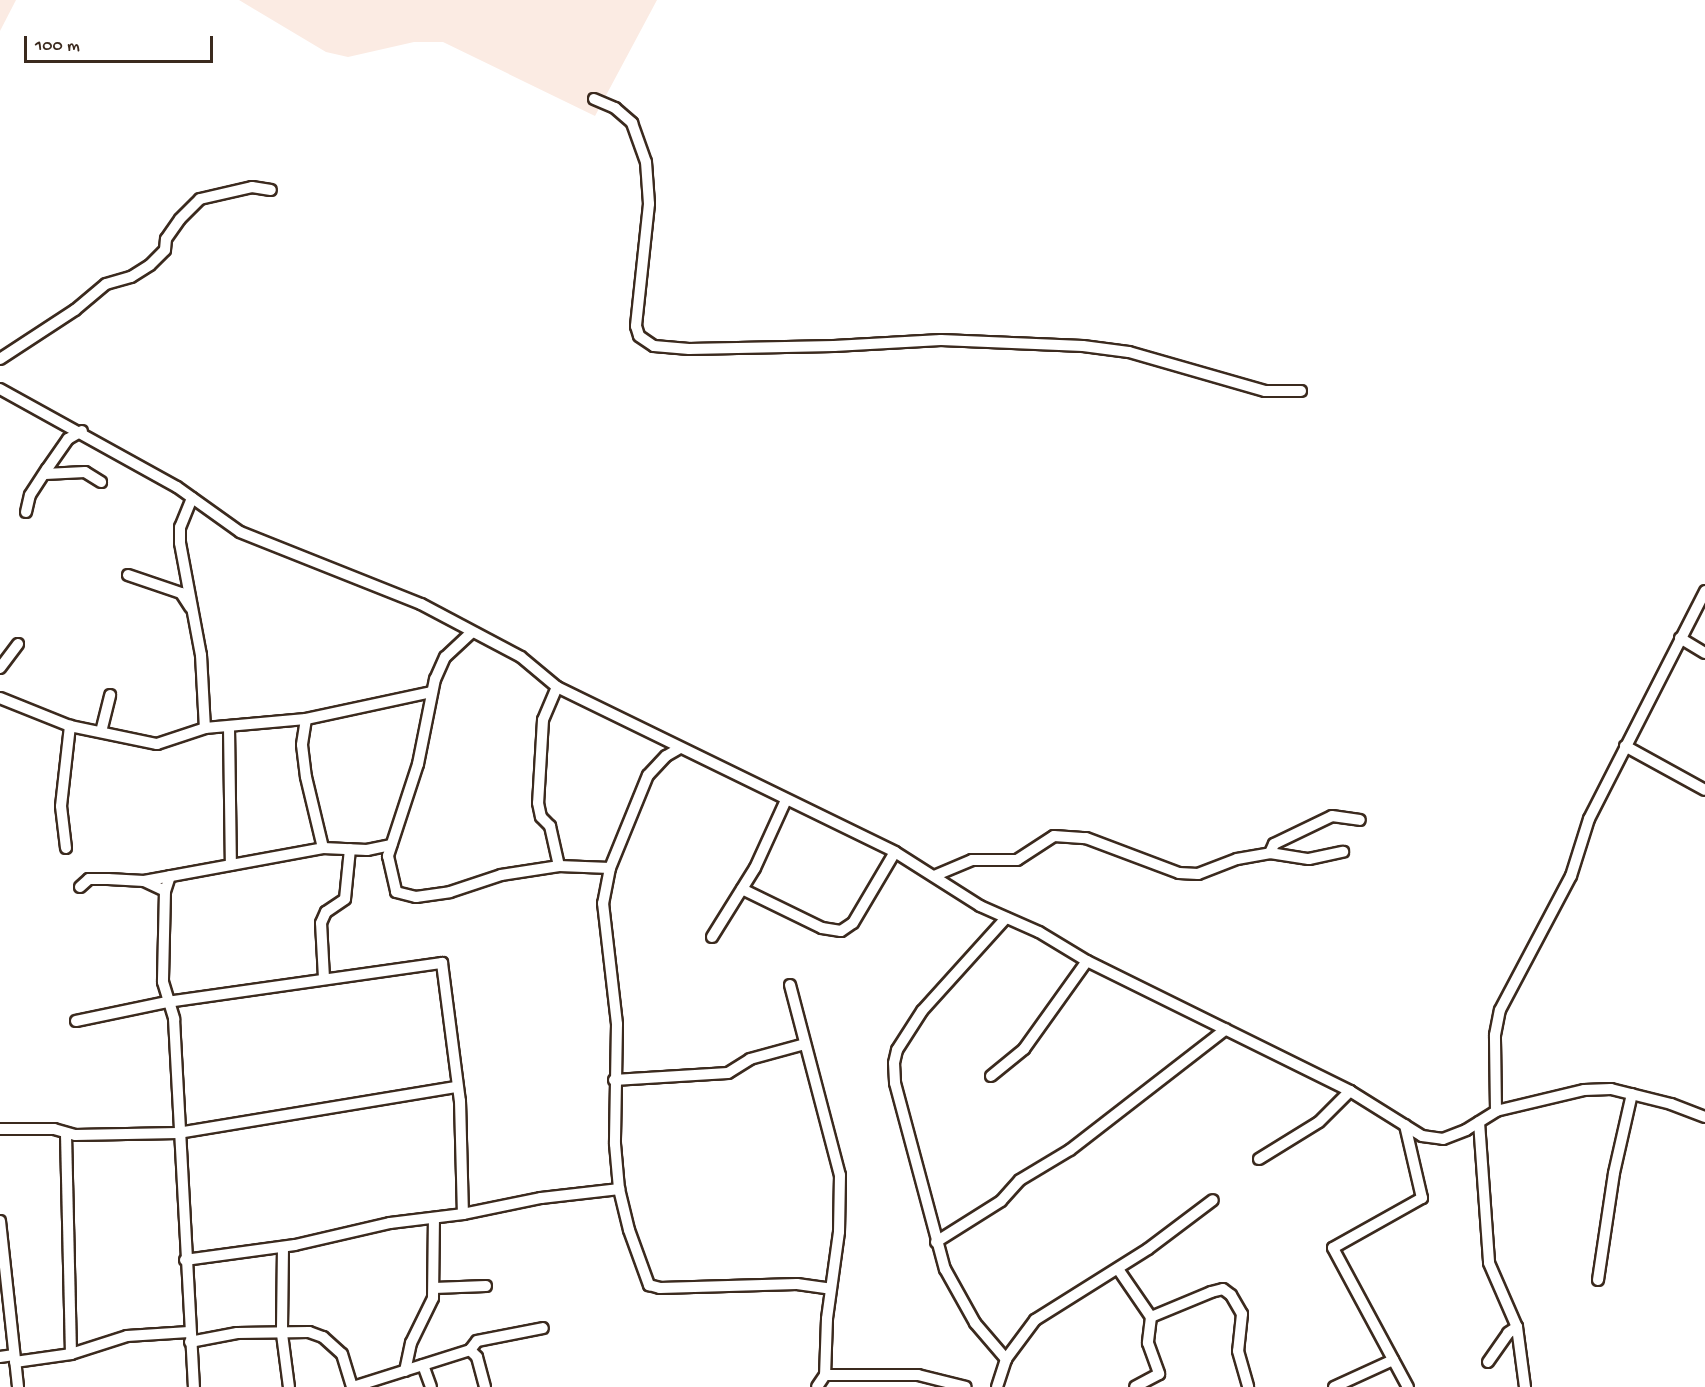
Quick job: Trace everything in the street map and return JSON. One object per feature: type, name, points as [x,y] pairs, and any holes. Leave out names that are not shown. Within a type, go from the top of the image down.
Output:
[{"type":"street","points":[[594,99],[615,108],[632,123],[646,162],[649,204],[636,326],[639,336],[654,346],[689,349],[834,346],[941,340],[1083,346],[1129,352],[1265,391],[1301,391]]},
{"type":"street","points":[[0,359],[75,310],[106,284],[131,277],[150,266],[165,250],[166,239],[180,219],[200,199],[252,187],[271,190]]},
{"type":"street","points":[[0,389],[35,411],[82,431],[192,498],[240,532],[421,604],[471,633],[521,657],[557,687],[895,852],[1006,918],[1039,932],[1087,961],[1350,1091],[1422,1136],[1443,1139],[1496,1111],[1584,1090],[1611,1089],[1705,1117]]},
{"type":"street","points":[[26,512],[30,495],[68,439],[82,431]]},
{"type":"street","points":[[45,474],[86,472],[101,482]]},
{"type":"street","points":[[192,498],[180,527],[180,543],[201,655],[205,728]]},
{"type":"street","points":[[128,575],[181,592],[193,612]]},
{"type":"street","points":[[1496,1111],[1495,1035],[1500,1010],[1571,876],[1589,819],[1705,591]]},
{"type":"street","points":[[471,633],[445,657],[432,692],[418,764],[388,856],[392,884],[396,892],[404,897],[450,892],[501,874],[560,866],[610,868]]},
{"type":"street","points":[[1680,638],[1705,653]]},
{"type":"street","points":[[0,668],[18,644]]},
{"type":"street","points":[[557,687],[543,720],[538,803],[541,818],[550,826],[560,866]]},
{"type":"street","points":[[0,698],[70,726],[157,744],[205,728],[229,728],[306,719],[432,692]]},
{"type":"street","points":[[101,732],[110,695]]},
{"type":"street","points":[[306,719],[302,745],[306,777],[323,848]]},
{"type":"street","points":[[66,848],[61,806],[70,726]]},
{"type":"street","points":[[229,728],[231,865]]},
{"type":"street","points":[[1625,746],[1705,790]]},
{"type":"street","points":[[680,748],[666,756],[648,775],[610,868],[603,903],[617,1024],[614,1080],[619,1189],[649,1285],[660,1288],[797,1284],[831,1289]]},
{"type":"street","points":[[712,937],[742,889],[786,800]]},
{"type":"street","points":[[1270,853],[1274,844],[1332,816],[1360,820]]},
{"type":"street","points":[[934,876],[972,860],[1017,860],[1054,836],[1086,838],[1179,873],[1214,870],[1237,859],[1270,853],[1309,859],[1343,852]]},
{"type":"street","points":[[80,887],[89,879],[144,881],[323,848],[350,849],[391,845]]},
{"type":"street","points":[[324,978],[321,923],[326,912],[345,899],[350,849]]},
{"type":"street","points":[[742,889],[822,928],[841,931],[853,923],[895,852]]},
{"type":"street","points":[[170,876],[165,891],[163,982],[167,1002],[174,1018],[189,1337],[194,1387]]},
{"type":"street","points":[[144,881],[165,891]]},
{"type":"street","points":[[1006,918],[922,1011],[897,1050],[895,1083],[945,1269],[975,1323],[1006,1359]]},
{"type":"street","points":[[991,1076],[1024,1049],[1087,961]]},
{"type":"street","points":[[76,1021],[167,1002],[442,963],[457,1087],[463,1214]]},
{"type":"street","points":[[790,985],[840,1175],[839,1232],[831,1289],[825,1375],[814,1386]]},
{"type":"street","points":[[936,1242],[1001,1201],[1020,1180],[1070,1150],[1226,1029]]},
{"type":"street","points":[[614,1080],[728,1073],[750,1059],[806,1044]]},
{"type":"street","points":[[0,1129],[54,1129],[66,1134],[178,1132],[457,1087]]},
{"type":"street","points":[[1259,1160],[1319,1122],[1350,1091]]},
{"type":"street","points":[[1598,1280],[1614,1173],[1632,1094]]},
{"type":"street","points":[[1479,1122],[1489,1263],[1517,1327],[1525,1387]]},
{"type":"street","points":[[1405,1125],[1422,1198],[1333,1248],[1408,1387]]},
{"type":"street","points":[[66,1134],[71,1354]]},
{"type":"street","points":[[185,1260],[283,1247],[541,1198],[619,1189]]},
{"type":"street","points":[[997,1387],[1006,1359],[1035,1320],[1118,1269],[1213,1200]]},
{"type":"street","points":[[405,1371],[411,1344],[434,1288],[431,1272],[434,1218]]},
{"type":"street","points":[[0,1221],[18,1387]]},
{"type":"street","points":[[283,1247],[282,1334],[289,1387]]},
{"type":"street","points":[[1118,1269],[1151,1317],[1148,1343],[1159,1374],[1135,1387]]},
{"type":"street","points":[[434,1288],[486,1286]]},
{"type":"street","points":[[1151,1317],[1211,1292],[1223,1289],[1232,1294],[1242,1314],[1238,1351],[1248,1387]]},
{"type":"street","points":[[1488,1362],[1508,1333],[1517,1327]]},
{"type":"street","points":[[0,1357],[71,1354],[127,1336],[189,1337],[237,1333],[309,1332],[322,1337],[342,1354],[352,1387],[470,1350],[477,1341],[543,1328]]},
{"type":"street","points":[[470,1350],[477,1357],[485,1387]]},
{"type":"street","points":[[1334,1387],[1393,1360]]},
{"type":"street","points":[[423,1365],[431,1387]]},
{"type":"street","points":[[825,1375],[918,1375],[966,1387]]},
{"type":"shaded area","points":[[0,0],[16,0],[0,31]]},
{"type":"shaded area","points":[[239,0],[657,0],[595,116],[443,42],[414,42],[348,57],[326,52]]}]
